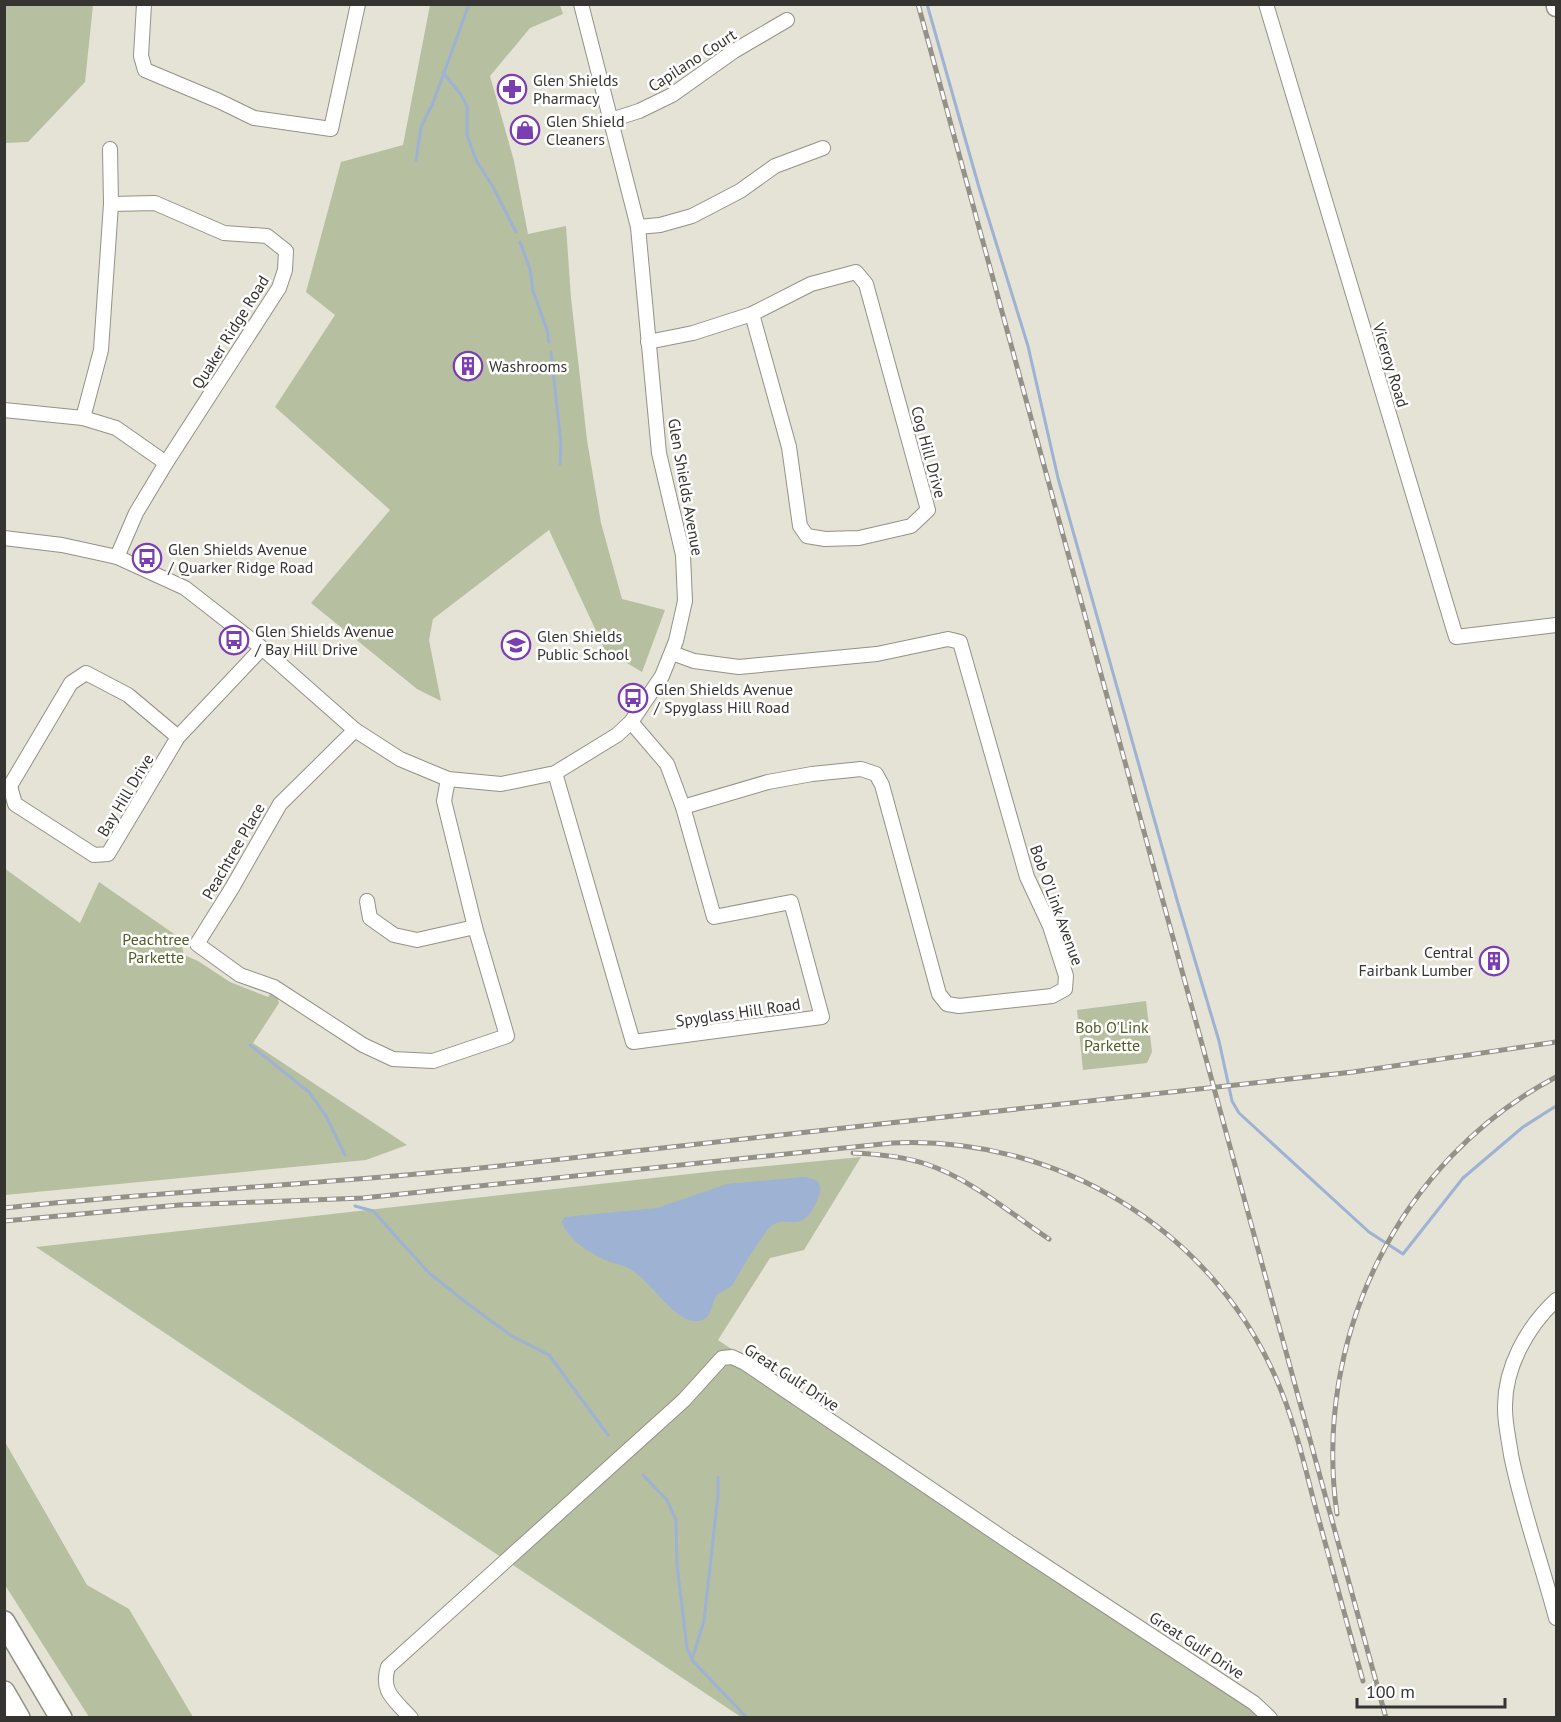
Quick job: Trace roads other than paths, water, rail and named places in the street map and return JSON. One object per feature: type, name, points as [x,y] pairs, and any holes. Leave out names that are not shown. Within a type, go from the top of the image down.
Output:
[{"type":"highway","points":[[4,1622],[61,1718]]},
{"type":"highway","points":[[4,1692],[20,1718]]},
{"type":"street","points":[[144,4],[141,56],[145,70],[254,118],[331,129],[358,4]]},
{"type":"street","name":"Viceroy Road","points":[[1266,4],[1456,637],[1557,625]]},
{"type":"street","name":"Glen Shields Avenue","points":[[5,541],[62,545],[117,557],[185,588],[262,648],[355,730],[400,759],[448,779],[501,784],[555,773],[617,735],[631,722],[662,676],[672,653],[685,601],[683,555],[659,453],[638,227],[584,6]]},
{"type":"street","name":"Capilano Court","points":[[611,120],[639,111],[672,95],[734,51],[787,20]]},
{"type":"street","points":[[638,227],[660,225],[692,216],[740,191],[775,166],[823,148]]},
{"type":"street","points":[[83,418],[101,350],[111,204],[110,149]]},
{"type":"street","name":"Quaker Ridge Road","points":[[111,204],[155,203],[224,233],[267,236],[286,251],[285,270],[279,288],[166,463],[136,513],[117,557]]},
{"type":"street","name":"Cog Hill Drive","points":[[648,342],[693,333],[752,314],[811,284],[856,272],[866,284],[928,510],[911,526],[859,538],[807,536],[800,526],[789,447],[752,314]]},
{"type":"street","points":[[4,410],[83,418],[116,428],[166,463]]},
{"type":"street","name":"Bob O'Link Avenue","points":[[672,653],[694,661],[739,667],[877,654],[948,639],[960,642],[1027,877],[1050,926],[1066,976],[1065,989],[1052,996],[959,1006],[947,1004],[939,994],[882,785],[876,774],[861,769],[812,774],[768,782],[683,807]]},
{"type":"street","name":"Bay Hill Drive","points":[[178,737],[128,695],[86,673],[71,683],[10,786],[15,804],[94,855],[108,854],[178,737],[262,648]]},
{"type":"street","name":"Spyglass Hill Road","points":[[555,773],[633,1042],[822,1017],[791,902],[714,917],[683,807],[667,764],[631,722]]},
{"type":"street","name":"Peachtree Place","points":[[355,730],[280,804],[197,944],[240,975],[274,987],[373,1050],[393,1059],[433,1061],[507,1036],[475,927]]},
{"type":"street","points":[[368,901],[370,918],[394,935],[417,940],[475,927],[444,801],[448,779]]},
{"type":"street","points":[[1557,1300],[1533,1327],[1517,1353],[1508,1379],[1505,1409],[1518,1492],[1557,1618]]},
{"type":"street","name":"Great Gulf Drive","points":[[411,1718],[388,1692],[384,1680],[388,1667],[684,1400],[722,1358],[732,1357],[745,1363],[1009,1542],[1254,1702],[1270,1718]]},
{"type":"water","points":[[803,1177],[814,1179],[820,1186],[819,1197],[811,1212],[799,1222],[776,1223],[769,1228],[733,1284],[717,1295],[706,1318],[697,1321],[689,1320],[671,1308],[634,1272],[599,1257],[579,1244],[568,1233],[562,1221],[565,1217],[657,1208],[727,1184]]},
{"type":"waterway","points":[[416,160],[421,127],[433,103],[469,4]]},
{"type":"waterway","points":[[927,4],[980,191],[1028,346],[1058,478],[1219,1041],[1232,1101],[1239,1113],[1369,1232],[1403,1254],[1463,1178],[1523,1127],[1556,1106]]},
{"type":"waterway","points":[[443,73],[460,93],[467,106],[467,135],[476,160],[516,232]]},
{"type":"waterway","points":[[520,242],[530,269],[533,291],[549,342]]},
{"type":"waterway","points":[[551,352],[561,444],[560,464]]},
{"type":"waterway","points":[[250,1045],[309,1092],[326,1116],[345,1155]]},
{"type":"waterway","points":[[355,1206],[373,1211],[429,1273],[468,1304],[512,1336],[549,1355],[608,1435]]},
{"type":"waterway","points":[[643,1475],[667,1500],[676,1520],[677,1565],[687,1648],[692,1660],[747,1718]]},
{"type":"waterway","points":[[692,1659],[704,1621],[718,1477]]},
{"type":"railway","points":[[918,4],[1386,1718]]},
{"type":"railway","points":[[4,1208],[490,1167],[1353,1072],[1556,1042]]},
{"type":"railway","points":[[1337,1514],[1333,1448],[1339,1383],[1354,1320],[1378,1261],[1411,1205],[1452,1156],[1500,1112],[1556,1077]]},
{"type":"railway","points":[[4,1221],[179,1205],[363,1198],[892,1143],[952,1145],[1011,1155],[1067,1174],[1120,1201],[1168,1235],[1210,1276],[1246,1323],[1275,1376],[1292,1422],[1363,1681]]},
{"type":"railway","points":[[853,1153],[899,1157],[943,1170],[990,1197],[1049,1239]]},
{"type":"place","name":"Glen Shields Pharmacy","points":[[512,89]]},
{"type":"place","name":"Glen Shield Cleaners","points":[[525,130]]},
{"type":"place","name":"Washrooms","points":[[468,366]]},
{"type":"place","name":"Glen Shields Avenue / Quarker Ridge Road","points":[[147,558]]},
{"type":"place","name":"Glen Shields Avenue / Bay Hill Drive","points":[[234,640]]},
{"type":"place","name":"Glen Shields Public School","points":[[516,645]]},
{"type":"place","name":"Glen Shields Avenue / Spyglass Hill Road","points":[[633,698]]},
{"type":"place","name":"Central Fairbank Lumber","points":[[1494,961]]},
{"type":"park label","name":"Peachtree Parkette","points":[[156,948]]},
{"type":"park label","name":"Bob O'Link Parkette","points":[[1112,1036]]}]
